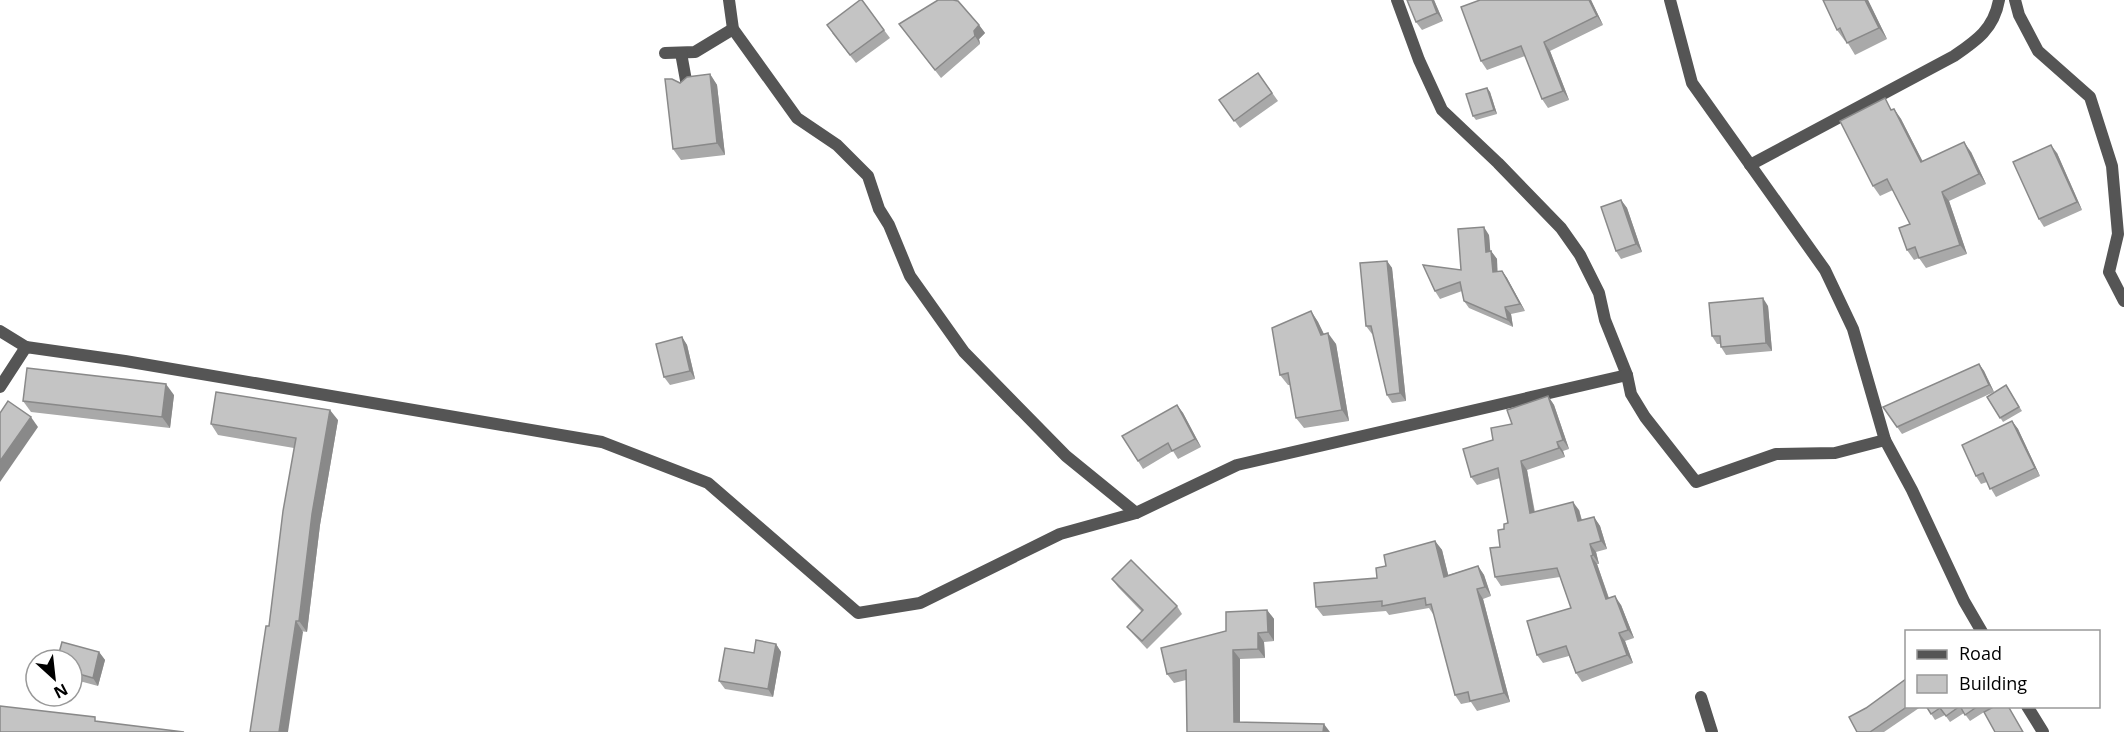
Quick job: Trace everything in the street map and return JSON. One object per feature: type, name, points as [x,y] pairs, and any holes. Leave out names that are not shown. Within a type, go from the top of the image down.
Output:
[{"type":"street","points":[[729,0],[733,29],[797,118],[837,145],[868,176],[879,209],[889,225],[910,276],[964,352],[1066,456],[1136,513]]},
{"type":"street","points":[[1397,0],[1419,60],[1442,110],[1561,228],[1580,255],[1599,293],[1605,320],[1627,375],[1631,394],[1645,417],[1696,482],[1776,454],[1835,453],[1885,440]]},
{"type":"street","points":[[1670,0],[1692,83],[1825,270],[1852,329],[1885,440],[1912,490],[1964,602],[1981,630]]},
{"type":"street","points":[[1750,165],[1954,56],[1980,39],[1997,12],[1999,0]]},
{"type":"street","points":[[2015,0],[2019,15],[2038,51],[2090,97],[2112,166],[2118,234],[2109,272],[2124,302]]},
{"type":"street","points":[[665,53],[695,52],[733,29]]},
{"type":"street","points":[[681,53],[687,86]]},
{"type":"street","points":[[0,331],[26,347],[125,361],[602,442],[708,483],[858,613],[920,603],[1060,534],[1136,513],[1237,465],[1627,375]]},
{"type":"street","points":[[0,387],[26,347]]},
{"type":"street","points":[[1701,697],[1712,732]]},
{"type":"street","points":[[2028,708],[2043,732]]},
{"type":"building","points":[[860,0],[884,30],[850,55],[827,25]]},
{"type":"building","points":[[938,0],[958,1],[979,25],[974,31],[975,36],[935,70],[899,24]]},
{"type":"building","points":[[1407,0],[1432,0],[1437,13],[1416,22]]},
{"type":"building","points":[[1480,0],[1589,0],[1597,16],[1544,42],[1563,91],[1542,99],[1521,46],[1481,61],[1461,7]]},
{"type":"building","points":[[1823,0],[1865,0],[1879,28],[1847,43],[1840,28],[1837,30]]},
{"type":"building","points":[[1258,73],[1272,93],[1234,121],[1219,100]]},
{"type":"building","points":[[710,74],[717,143],[673,149],[665,79],[672,79],[680,83],[687,77]]},
{"type":"building","points":[[1487,88],[1494,110],[1473,116],[1466,94]]},
{"type":"building","points":[[1885,98],[1891,110],[1894,109],[1921,162],[1964,142],[1979,174],[1942,192],[1960,245],[1919,258],[1915,247],[1907,250],[1899,228],[1910,224],[1887,179],[1873,186],[1840,121]]},
{"type":"building","points":[[2051,145],[2077,202],[2039,219],[2013,162]]},
{"type":"building","points":[[1621,200],[1636,244],[1616,251],[1601,207]]},
{"type":"building","points":[[1484,227],[1486,252],[1491,251],[1493,272],[1502,271],[1520,304],[1505,307],[1508,320],[1464,301],[1460,282],[1435,291],[1423,265],[1461,270],[1458,229]]},
{"type":"building","points":[[1387,261],[1400,393],[1387,395],[1371,326],[1366,326],[1360,263]]},
{"type":"building","points":[[1763,298],[1766,343],[1721,347],[1720,336],[1712,336],[1709,303]]},
{"type":"building","points":[[1311,311],[1321,335],[1328,333],[1342,410],[1296,418],[1288,373],[1280,375],[1272,328]]},
{"type":"building","points":[[682,337],[690,371],[664,377],[656,344]]},
{"type":"building","points":[[1979,364],[1989,385],[1897,427],[1883,407]]},
{"type":"building","points":[[27,368],[166,384],[162,417],[23,401]]},
{"type":"building","points":[[2006,385],[2019,407],[2000,418],[1987,397]]},
{"type":"building","points":[[216,392],[330,410],[312,514],[299,621],[296,621],[279,732],[250,732],[266,626],[269,626],[283,511],[296,438],[211,424]]},
{"type":"building","points":[[1548,396],[1563,440],[1557,442],[1559,448],[1521,461],[1530,513],[1573,502],[1578,521],[1594,517],[1601,541],[1590,544],[1593,555],[1591,556],[1606,599],[1615,596],[1628,630],[1619,633],[1627,655],[1576,673],[1566,646],[1537,655],[1527,621],[1571,608],[1557,568],[1495,577],[1490,548],[1500,547],[1498,530],[1504,529],[1504,524],[1508,523],[1498,468],[1471,477],[1463,449],[1493,440],[1491,428],[1512,424],[1507,410]]},
{"type":"building","points":[[8,401],[31,417],[0,461],[0,413]]},
{"type":"building","points":[[1177,405],[1195,439],[1172,451],[1168,443],[1138,461],[1122,436]]},
{"type":"building","points":[[2012,421],[2035,468],[1990,489],[1983,473],[1976,476],[1962,445]]},
{"type":"building","points":[[1435,541],[1444,577],[1478,566],[1485,587],[1477,589],[1504,693],[1470,701],[1468,692],[1455,695],[1431,604],[1426,605],[1425,598],[1382,606],[1382,601],[1316,607],[1314,583],[1377,578],[1376,568],[1386,566],[1384,555]]},
{"type":"building","points":[[1131,560],[1177,606],[1142,641],[1127,627],[1143,610],[1112,579]]},
{"type":"building","points":[[1267,610],[1268,632],[1258,633],[1258,649],[1233,650],[1234,722],[1324,724],[1323,732],[1187,732],[1186,670],[1167,674],[1161,648],[1226,631],[1226,612]]},
{"type":"building","points":[[756,640],[776,644],[768,689],[719,681],[725,648],[754,653]]},
{"type":"building","points":[[62,642],[99,652],[93,678],[84,675],[84,648],[60,648]]},
{"type":"building","points":[[1905,680],[1905,708],[1870,732],[1857,732],[1849,717],[1866,708]]},
{"type":"building","points":[[0,706],[95,717],[95,721],[184,732],[0,732]]},
{"type":"building","points":[[1927,708],[1940,708],[1931,714]]},
{"type":"building","points":[[1940,708],[1957,708],[1946,716]]},
{"type":"building","points":[[1961,708],[1975,708],[1965,715]]},
{"type":"building","points":[[1991,708],[2009,708],[2023,732],[1995,732],[1984,712]]}]
